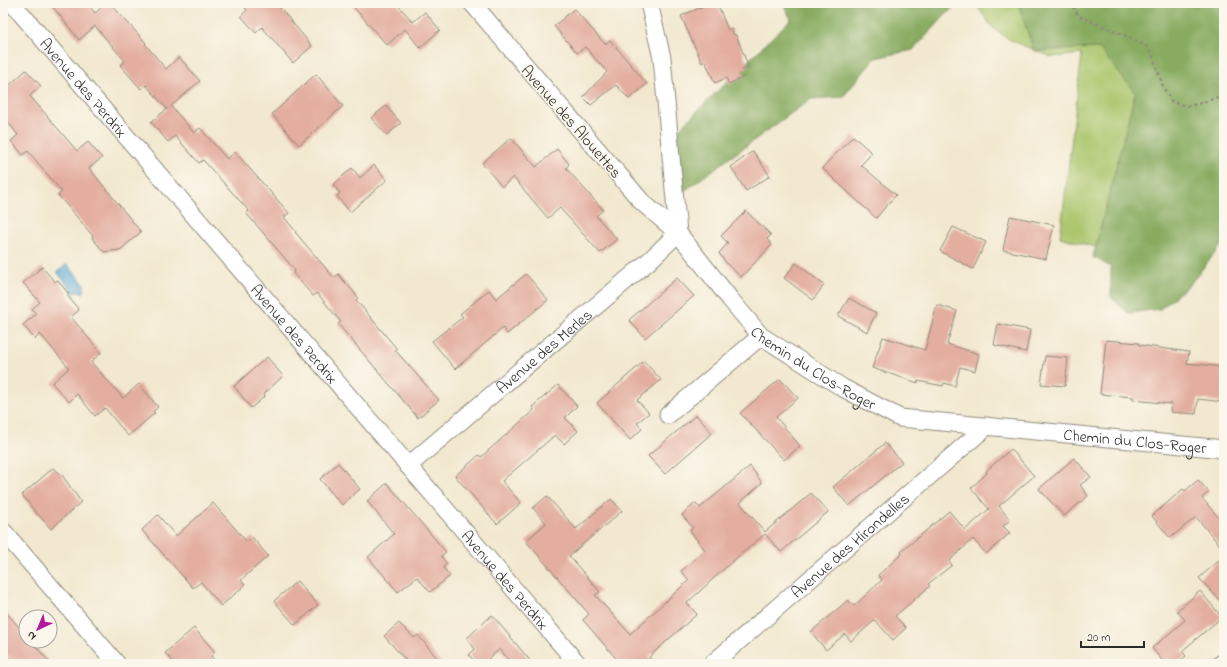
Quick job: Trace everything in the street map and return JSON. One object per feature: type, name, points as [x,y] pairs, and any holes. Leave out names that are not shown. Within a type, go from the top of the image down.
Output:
[{"type":"street","name":"Avenue des Perdrix","points":[[12,3],[578,664]]},
{"type":"street","name":"Avenue des Alouettes","points":[[472,3],[642,202],[678,233]]},
{"type":"street","points":[[649,3],[662,58],[678,233]]},
{"type":"street","name":"Avenue des Merles","points":[[408,466],[648,261],[678,233]]},
{"type":"street","name":"Chemin du Clos-Roger","points":[[678,233],[761,336],[843,388],[900,418],[1224,449]]},
{"type":"street","points":[[668,415],[761,336]]},
{"type":"street","name":"Avenue des Hirondelles","points":[[712,664],[987,426]]},
{"type":"street","points":[[3,531],[118,664]]},
{"type":"path","points":[[1068,3],[1073,7],[1079,16],[1145,45],[1152,54],[1164,89],[1172,102],[1187,106],[1224,96]]},
{"type":"green space","points":[[782,3],[957,3],[913,50],[875,58],[843,97],[811,99],[684,191],[674,181],[679,129],[791,19]]},
{"type":"green space","points":[[975,3],[1224,3],[1123,255],[1060,237],[1082,54],[1052,57],[1010,40],[992,27]]},
{"type":"green space","points":[[1018,3],[1224,3],[1224,242],[1191,283],[1160,309],[1128,313],[1111,297],[1111,267],[1093,257],[1135,93],[1099,48],[1034,51]]},
{"type":"water","points":[[67,264],[85,285],[83,287],[85,290],[82,294],[78,291],[75,294],[57,272]]},
{"type":"building","points":[[50,3],[87,3],[95,13],[107,3],[110,3],[146,43],[145,44],[166,69],[179,57],[200,81],[171,106],[194,133],[200,128],[227,159],[235,152],[289,213],[284,217],[295,232],[334,278],[338,274],[352,290],[358,298],[356,300],[397,349],[395,350],[439,400],[418,418],[338,324],[341,322],[317,293],[313,296],[293,273],[295,270],[246,213],[249,211],[203,160],[199,163],[175,136],[168,142],[151,122],[167,109],[146,85],[141,89],[120,65],[125,61],[95,26],[79,40]]},
{"type":"building","points":[[241,3],[276,3],[312,46],[293,63],[262,27],[256,33],[241,16],[247,10]]},
{"type":"building","points":[[350,3],[396,3],[413,22],[425,12],[440,30],[420,48],[405,29],[387,45]]},
{"type":"building","points":[[710,3],[717,3],[728,30],[731,28],[734,35],[736,35],[749,68],[742,70],[745,76],[729,84],[726,78],[715,83],[705,61],[702,63],[681,16]]},
{"type":"building","points":[[574,9],[605,44],[610,40],[647,84],[629,99],[616,85],[591,105],[583,97],[607,72],[585,47],[577,53],[554,26]]},
{"type":"building","points":[[26,70],[41,86],[30,96],[77,151],[88,142],[102,158],[89,168],[141,232],[120,250],[104,252],[92,238],[93,236],[58,195],[62,192],[28,151],[23,155],[11,141],[18,135],[3,116],[3,91]]},
{"type":"building","points":[[316,74],[343,106],[299,145],[272,114]]},
{"type":"building","points":[[386,106],[401,123],[387,135],[371,118]]},
{"type":"building","points":[[853,136],[872,153],[861,165],[896,195],[876,218],[822,168]]},
{"type":"building","points":[[511,138],[536,167],[557,149],[569,164],[566,168],[603,210],[596,216],[617,239],[600,253],[560,208],[548,218],[513,177],[502,187],[482,163]]},
{"type":"building","points":[[753,151],[770,176],[746,191],[731,167]]},
{"type":"building","points":[[374,165],[387,180],[350,212],[337,196],[340,193],[333,185],[352,168],[360,178]]},
{"type":"building","points":[[746,211],[771,235],[767,239],[772,245],[741,277],[727,264],[719,253],[728,243],[721,236]]},
{"type":"building","points":[[1010,216],[1054,225],[1046,259],[1003,250]]},
{"type":"building","points":[[953,227],[986,242],[973,269],[940,251]]},
{"type":"building","points":[[796,263],[824,285],[813,300],[784,278]]},
{"type":"building","points":[[42,267],[55,282],[57,280],[69,294],[67,295],[79,310],[71,317],[101,353],[91,362],[123,398],[139,384],[158,407],[153,412],[155,413],[128,436],[105,408],[95,416],[77,394],[69,402],[52,383],[69,368],[40,334],[35,339],[23,325],[36,314],[32,309],[40,302],[23,283]]},
{"type":"building","points":[[526,274],[548,300],[507,334],[503,328],[455,369],[432,341],[463,317],[460,314],[489,290],[496,299]]},
{"type":"building","points":[[677,278],[694,296],[645,338],[629,320]]},
{"type":"building","points":[[849,298],[876,313],[867,332],[838,316]]},
{"type":"building","points":[[937,305],[957,311],[947,344],[979,354],[975,371],[960,367],[955,386],[944,383],[943,386],[918,381],[918,383],[872,368],[883,337],[925,350]]},
{"type":"building","points":[[998,324],[1030,330],[1026,352],[994,345]]},
{"type":"building","points":[[1106,340],[1139,343],[1139,345],[1189,352],[1187,363],[1224,367],[1224,402],[1198,399],[1196,414],[1171,412],[1172,404],[1133,400],[1133,397],[1100,394]]},
{"type":"building","points":[[1045,356],[1068,358],[1065,386],[1041,384]]},
{"type":"building","points":[[267,357],[283,376],[264,394],[265,396],[251,408],[234,386]]},
{"type":"building","points":[[644,361],[661,380],[637,400],[649,413],[637,423],[642,429],[630,440],[597,403]]},
{"type":"building","points":[[780,379],[798,398],[776,417],[800,446],[784,460],[740,413]]},
{"type":"building","points":[[558,385],[577,406],[565,418],[578,431],[564,444],[555,435],[502,481],[521,503],[497,524],[455,476],[479,455],[481,457],[534,410],[532,407]]},
{"type":"building","points":[[696,415],[712,433],[665,474],[648,456]]},
{"type":"building","points":[[885,443],[902,462],[849,506],[833,487]]},
{"type":"building","points":[[1011,449],[1034,476],[999,506],[1010,520],[1003,526],[1010,533],[986,554],[973,539],[949,561],[952,565],[928,584],[930,586],[895,616],[906,628],[893,640],[875,620],[851,641],[845,634],[826,650],[811,632],[848,600],[854,606],[882,580],[878,575],[902,554],[901,552],[949,511],[965,530],[989,509],[971,488],[987,473],[986,471]]},
{"type":"building","points":[[1074,458],[1091,477],[1080,485],[1088,496],[1064,516],[1039,489]]},
{"type":"building","points":[[338,463],[360,489],[342,505],[320,479]]},
{"type":"building","points":[[750,466],[762,483],[740,503],[765,532],[811,493],[828,512],[781,552],[765,534],[726,567],[687,603],[697,614],[649,657],[655,664],[621,664],[583,620],[589,614],[526,541],[546,523],[533,508],[547,496],[576,529],[611,499],[622,511],[569,556],[600,592],[595,595],[630,634],[689,580],[681,571],[705,550],[690,531],[693,528],[682,515],[695,503],[700,508]]},
{"type":"building","points":[[53,468],[62,475],[81,502],[51,529],[22,495]]},
{"type":"building","points":[[1198,480],[1209,492],[1202,498],[1224,524],[1224,550],[1196,517],[1170,538],[1152,516],[1183,489],[1185,491]]},
{"type":"building","points":[[387,483],[446,552],[441,556],[447,564],[443,567],[450,576],[430,592],[417,577],[398,592],[368,557],[394,534],[367,501]]},
{"type":"building","points":[[213,503],[247,542],[252,537],[268,556],[241,580],[245,585],[221,606],[201,582],[193,588],[142,530],[158,515],[176,536]]},
{"type":"building","points":[[1224,556],[1224,605],[1199,578]]},
{"type":"building","points":[[297,581],[318,605],[295,625],[274,601]]},
{"type":"building","points":[[1200,591],[1222,617],[1182,651],[1186,656],[1176,664],[1165,664],[1152,648],[1185,620],[1177,611]]},
{"type":"building","points":[[3,609],[18,626],[18,649],[38,649],[51,664],[15,664],[3,650]]},
{"type":"building","points":[[492,615],[533,664],[512,664],[500,649],[482,664],[477,664],[469,655],[475,649],[467,638]]},
{"type":"building","points":[[399,623],[414,638],[418,635],[442,664],[409,664],[384,636]]},
{"type":"building","points":[[194,628],[215,652],[211,656],[217,664],[175,664],[165,653]]}]
